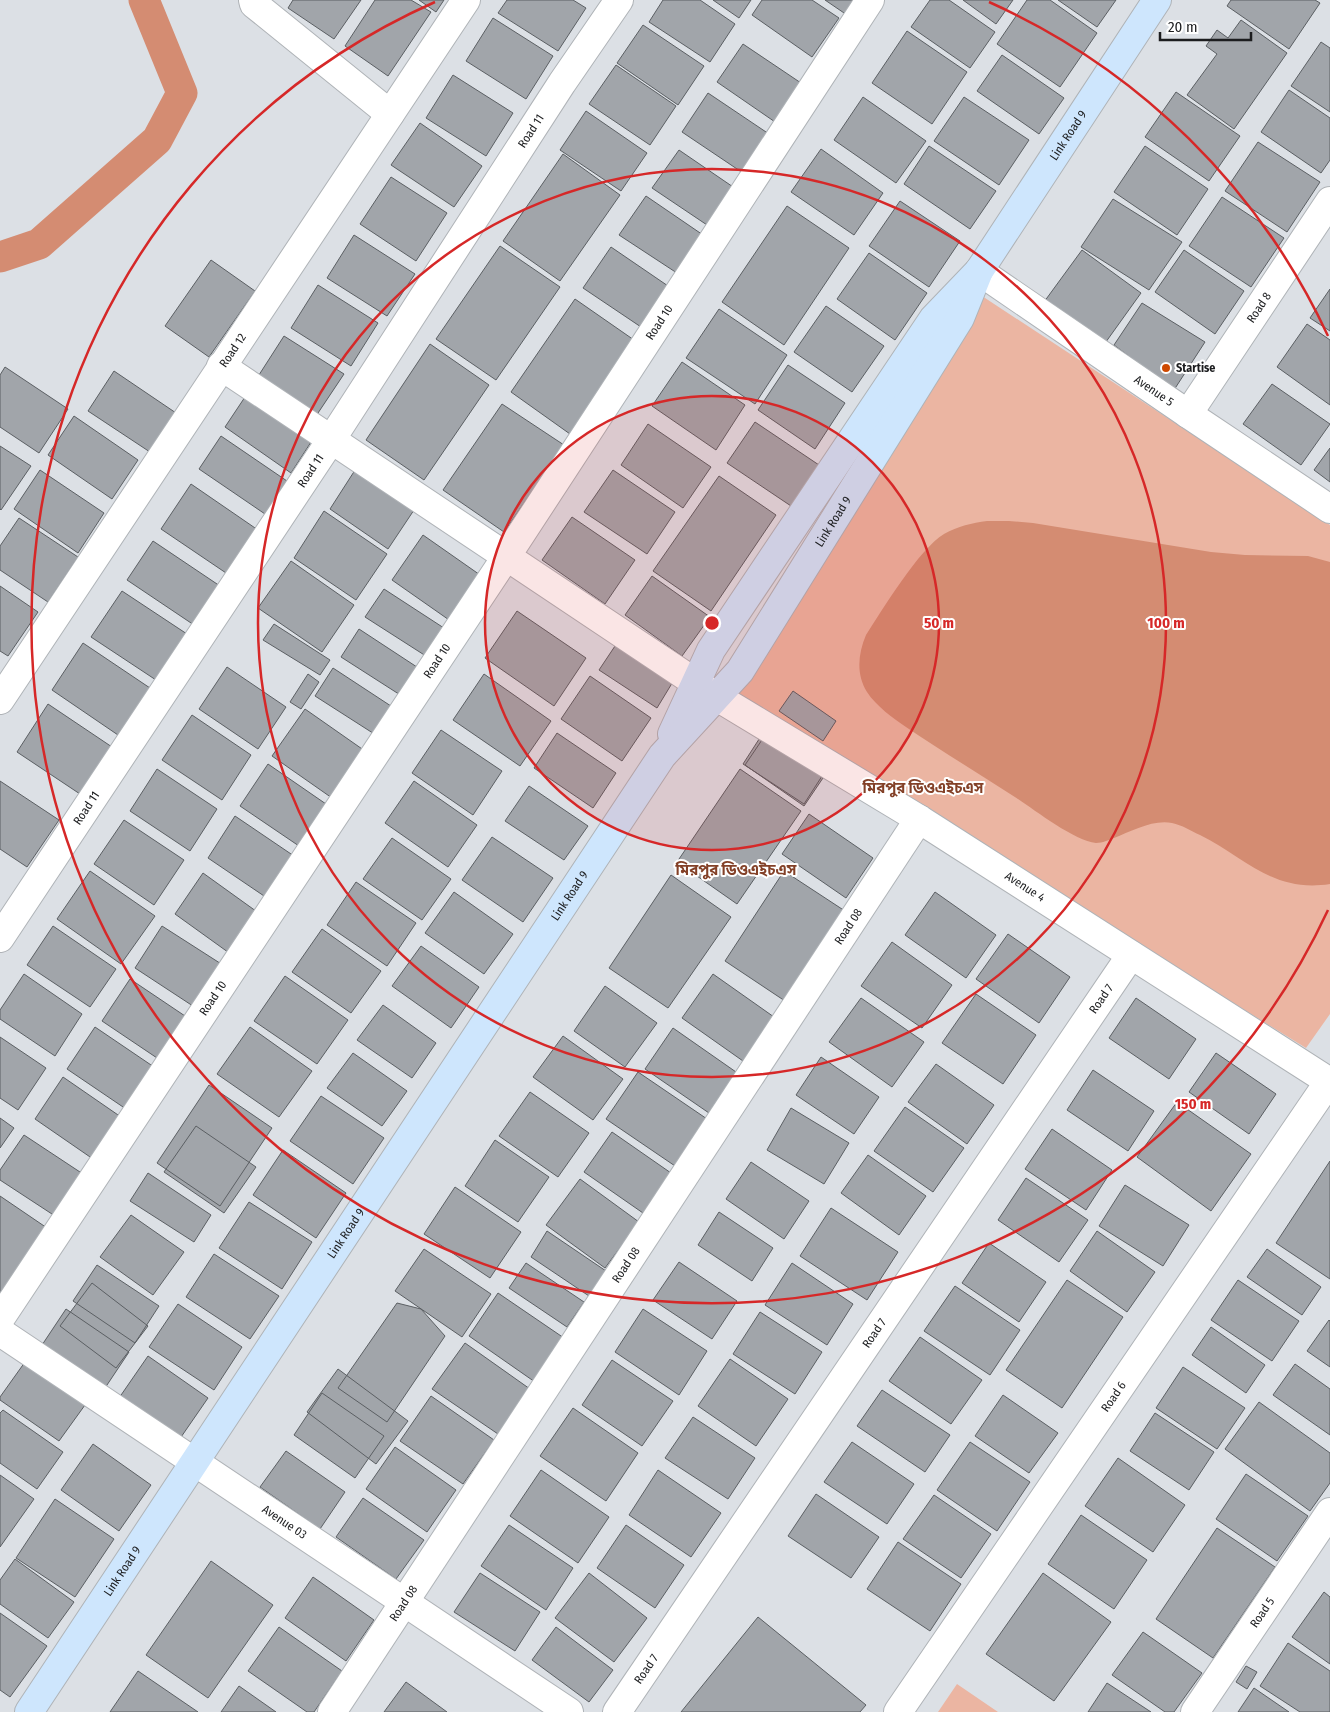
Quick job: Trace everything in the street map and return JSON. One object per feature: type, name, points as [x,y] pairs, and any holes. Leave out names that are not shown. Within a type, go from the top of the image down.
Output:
[{"type":"main road","name":"Link Road 9","points":[[29,1712],[706,690],[711,650],[933,319],[979,271],[1157,0]]},
{"type":"main road","name":"Link Road 9","points":[[706,690],[740,671],[960,318],[979,271]]},
{"type":"street","points":[[253,0],[254,4],[390,114]]},
{"type":"street","name":"Road 12","points":[[0,700],[466,0]]},
{"type":"street","name":"Road 11","points":[[0,938],[331,440],[562,83],[619,0]]},
{"type":"street","name":"Road 10","points":[[0,1318],[506,557],[870,0]]},
{"type":"street","name":"Road 8","points":[[1188,414],[1330,201]]},
{"type":"street","name":"Avenue 5","points":[[979,271],[1330,509]]},
{"type":"street","name":"Avenue 4","points":[[221,366],[706,690],[919,819],[1330,1081]]},
{"type":"street","name":"Road 08","points":[[332,1712],[919,819]]},
{"type":"street","name":"Road 7","points":[[617,1712],[1131,955]]},
{"type":"street","name":"Road 6","points":[[898,1712],[1330,1081]]},
{"type":"street","name":"Avenue 03","points":[[0,1332],[569,1712]]},
{"type":"street","name":"Road 5","points":[[1195,1712],[1330,1512]]},
{"type":"shaded area","points":[[982,296],[1330,525],[1330,1014],[1306,1048],[735,695]]},
{"type":"shaded area","points":[[987,521],[1033,523],[1211,552],[1245,555],[1308,556],[1330,562],[1330,884],[1310,885],[1276,879],[1200,835],[1172,823],[1150,824],[1096,843],[1077,837],[890,716],[875,702],[863,685],[859,664],[861,649],[866,635],[902,580],[934,542],[944,534],[955,529]]},
{"type":"shaded area","points":[[957,1684],[998,1712],[938,1712]]},
{"type":"building","points":[[293,0],[361,0],[334,39],[288,8]]},
{"type":"building","points":[[375,0],[411,0],[431,12],[388,76],[345,46]]},
{"type":"building","points":[[419,0],[444,0],[436,12]]},
{"type":"building","points":[[507,0],[573,0],[586,8],[558,51],[498,13]]},
{"type":"building","points":[[663,0],[700,0],[735,24],[710,62],[649,22]]},
{"type":"building","points":[[713,0],[751,0],[739,18]]},
{"type":"building","points":[[762,0],[812,0],[839,18],[812,57],[752,15]]},
{"type":"building","points":[[825,0],[857,0],[847,15]]},
{"type":"building","points":[[930,0],[949,0],[995,32],[970,68],[911,27]]},
{"type":"building","points":[[963,0],[1013,0],[996,24]]},
{"type":"building","points":[[1027,0],[1050,0],[1097,33],[1060,87],[997,44]]},
{"type":"building","points":[[1058,0],[1116,0],[1097,27]]},
{"type":"building","points":[[1231,0],[1315,0],[1320,3],[1289,49],[1227,6]]},
{"type":"building","points":[[493,18],[553,56],[526,99],[466,61]]},
{"type":"building","points":[[1241,20],[1287,53],[1234,129],[1187,95],[1217,54],[1206,46],[1217,30],[1228,38]]},
{"type":"building","points":[[643,25],[704,66],[678,105],[617,63]]},
{"type":"building","points":[[907,31],[967,72],[932,124],[872,83]]},
{"type":"building","points":[[1321,42],[1330,48],[1330,112],[1291,86]]},
{"type":"building","points":[[743,44],[804,85],[778,124],[717,82]]},
{"type":"building","points":[[1002,55],[1064,98],[1039,134],[977,91]]},
{"type":"building","points":[[616,65],[676,106],[650,145],[589,104]]},
{"type":"building","points":[[453,75],[513,113],[486,156],[426,118]]},
{"type":"building","points":[[1289,90],[1330,118],[1330,160],[1321,173],[1261,132]]},
{"type":"building","points":[[1176,92],[1240,136],[1209,181],[1145,137]]},
{"type":"building","points":[[708,93],[769,134],[743,173],[682,132]]},
{"type":"building","points":[[863,97],[926,141],[896,183],[834,140]]},
{"type":"building","points":[[964,97],[1029,140],[999,185],[934,141]]},
{"type":"building","points":[[586,111],[647,153],[621,191],[560,150]]},
{"type":"building","points":[[420,123],[482,166],[454,207],[391,165]]},
{"type":"building","points":[[1258,142],[1320,182],[1287,232],[1225,191]]},
{"type":"building","points":[[929,146],[996,191],[970,229],[904,184]]},
{"type":"building","points":[[1145,146],[1208,189],[1177,235],[1114,192]]},
{"type":"building","points":[[821,149],[883,193],[854,235],[791,192]]},
{"type":"building","points":[[679,150],[739,191],[713,229],[652,188]]},
{"type":"building","points":[[563,154],[620,195],[560,281],[503,241]]},
{"type":"building","points":[[391,177],[447,213],[416,261],[360,224]]},
{"type":"building","points":[[646,196],[706,237],[680,275],[619,235]]},
{"type":"building","points":[[1222,197],[1284,238],[1251,287],[1189,246]]},
{"type":"building","points":[[1113,199],[1182,242],[1149,290],[1081,247]]},
{"type":"building","points":[[900,201],[960,241],[929,287],[869,246]]},
{"type":"building","points":[[787,206],[849,248],[784,345],[722,302]]},
{"type":"building","points":[[354,235],[415,274],[387,316],[327,278]]},
{"type":"building","points":[[500,246],[560,287],[496,380],[436,339]]},
{"type":"building","points":[[611,247],[671,288],[644,329],[583,288]]},
{"type":"building","points":[[1082,250],[1141,293],[1103,346],[1044,302]]},
{"type":"building","points":[[1184,250],[1244,291],[1215,334],[1155,292]]},
{"type":"building","points":[[869,253],[927,293],[895,340],[837,299]]},
{"type":"building","points":[[211,260],[255,291],[209,357],[165,326]]},
{"type":"building","points":[[318,285],[378,323],[351,366],[291,328]]},
{"type":"building","points":[[1330,289],[1330,331],[1310,318]]},
{"type":"building","points":[[575,299],[634,340],[570,434],[511,392]]},
{"type":"building","name":"Startise","points":[[1142,303],[1205,342],[1174,390],[1114,345]]},
{"type":"building","points":[[826,306],[884,346],[852,392],[794,352]]},
{"type":"building","points":[[719,309],[787,355],[755,404],[686,358]]},
{"type":"building","points":[[1307,324],[1330,340],[1330,405],[1277,367]]},
{"type":"building","points":[[284,336],[344,374],[316,416],[257,378]]},
{"type":"building","points":[[430,344],[489,385],[424,480],[366,440]]},
{"type":"building","points":[[682,362],[745,405],[716,450],[652,406]]},
{"type":"building","points":[[788,365],[845,403],[815,449],[758,410]]},
{"type":"building","points":[[5,367],[68,409],[39,453],[0,427],[0,375]]},
{"type":"building","points":[[114,371],[179,415],[153,454],[88,411]]},
{"type":"building","points":[[1272,384],[1330,424],[1301,465],[1243,424]]},
{"type":"building","points":[[247,394],[313,439],[291,473],[225,427]]},
{"type":"building","points":[[502,404],[564,445],[504,532],[443,490]]},
{"type":"building","points":[[74,416],[138,460],[112,499],[48,455]]},
{"type":"building","points":[[755,422],[819,465],[791,506],[727,463]]},
{"type":"building","points":[[648,424],[711,467],[683,508],[621,465]]},
{"type":"building","points":[[221,436],[287,481],[265,514],[199,469]]},
{"type":"building","points":[[0,446],[31,466],[1,510],[0,509]]},
{"type":"building","points":[[1330,448],[1330,482],[1314,470]]},
{"type":"building","points":[[357,467],[416,507],[388,549],[330,509]]},
{"type":"building","points":[[40,470],[104,513],[78,553],[14,509]]},
{"type":"building","points":[[613,470],[675,512],[647,554],[584,512]]},
{"type":"building","points":[[719,476],[776,515],[711,611],[653,571]]},
{"type":"building","points":[[191,484],[258,530],[229,575],[161,529]]},
{"type":"building","points":[[324,511],[387,554],[356,600],[294,558]]},
{"type":"building","points":[[572,517],[635,560],[605,604],[542,560]]},
{"type":"building","points":[[19,518],[78,557],[48,602],[0,570],[0,546]]},
{"type":"building","points":[[423,535],[483,577],[452,622],[392,580]]},
{"type":"building","points":[[153,541],[220,586],[194,625],[127,580]]},
{"type":"building","points":[[291,561],[354,605],[322,652],[258,608]]},
{"type":"building","points":[[652,576],[710,617],[682,656],[625,615]]},
{"type":"building","points":[[0,586],[38,612],[8,656],[0,651]]},
{"type":"building","points":[[384,589],[447,630],[429,658],[365,617]]},
{"type":"building","points":[[122,591],[187,634],[156,680],[91,637]]},
{"type":"building","points":[[517,611],[586,658],[554,706],[485,658]]},
{"type":"building","points":[[274,624],[330,660],[320,675],[263,640]]},
{"type":"building","points":[[359,629],[423,671],[405,698],[341,657]]},
{"type":"building","points":[[83,643],[150,688],[118,735],[52,690]]},
{"type":"building","points":[[617,643],[674,680],[657,708],[599,670]]},
{"type":"building","points":[[227,667],[286,707],[258,749],[199,709]]},
{"type":"building","points":[[333,668],[397,710],[379,737],[315,696]]},
{"type":"building","points":[[308,674],[319,682],[301,709],[290,702]]},
{"type":"building","points":[[484,674],[551,721],[520,766],[453,720]]},
{"type":"building","points":[[590,676],[651,718],[622,761],[561,719]]},
{"type":"building","points":[[793,691],[836,721],[823,741],[779,711]]},
{"type":"building","points":[[48,704],[115,749],[83,796],[17,752]]},
{"type":"building","points":[[305,709],[365,751],[332,798],[272,756]]},
{"type":"building","points":[[192,715],[251,755],[222,800],[162,760]]},
{"type":"building","points":[[441,730],[502,771],[473,815],[412,773]]},
{"type":"building","points":[[557,733],[616,773],[593,808],[534,768]]},
{"type":"building","points":[[763,733],[824,773],[804,804],[743,764]]},
{"type":"building","points":[[766,734],[825,775],[804,806],[745,765]]},
{"type":"building","points":[[268,764],[326,804],[299,846],[240,806]]},
{"type":"building","points":[[157,769],[217,809],[190,851],[130,811]]},
{"type":"building","points":[[740,769],[801,811],[737,904],[677,862]]},
{"type":"building","points":[[0,781],[59,820],[27,867],[0,849]]},
{"type":"building","points":[[414,781],[477,825],[448,867],[385,823]]},
{"type":"building","points":[[529,786],[588,826],[564,860],[505,821]]},
{"type":"building","points":[[809,814],[873,858],[846,898],[782,854]]},
{"type":"building","points":[[235,816],[294,856],[267,898],[208,858]]},
{"type":"building","points":[[124,820],[184,860],[154,905],[94,864]]},
{"type":"building","points":[[492,837],[553,878],[523,922],[462,880]]},
{"type":"building","points":[[392,838],[451,879],[422,920],[363,879]]},
{"type":"building","points":[[90,871],[155,916],[121,964],[57,919]]},
{"type":"building","points":[[784,871],[845,911],[785,1001],[725,961]]},
{"type":"building","points":[[203,873],[260,914],[232,955],[175,914]]},
{"type":"building","points":[[671,875],[731,917],[668,1008],[609,968]]},
{"type":"building","points":[[356,882],[416,923],[387,966],[327,925]]},
{"type":"building","points":[[454,892],[513,934],[484,974],[425,933]]},
{"type":"building","points":[[935,892],[996,935],[966,978],[905,935]]},
{"type":"building","points":[[53,926],[116,969],[90,1007],[27,965]]},
{"type":"building","points":[[162,926],[226,967],[199,1010],[135,968]]},
{"type":"building","points":[[322,929],[381,971],[351,1013],[292,972]]},
{"type":"building","points":[[1008,934],[1070,977],[1039,1023],[976,979]]},
{"type":"building","points":[[892,942],[952,985],[922,1028],[861,986]]},
{"type":"building","points":[[421,946],[479,987],[451,1028],[392,986]]},
{"type":"building","points":[[24,974],[82,1014],[55,1056],[0,1019],[0,1010]]},
{"type":"building","points":[[713,974],[774,1017],[743,1061],[682,1018]]},
{"type":"building","points":[[285,976],[348,1020],[317,1064],[254,1021]]},
{"type":"building","points":[[130,979],[188,1018],[160,1060],[102,1021]]},
{"type":"building","points":[[605,986],[657,1023],[625,1067],[574,1031]]},
{"type":"building","points":[[976,994],[1036,1035],[1003,1084],[942,1043]]},
{"type":"building","points":[[861,998],[924,1042],[892,1087],[829,1042]]},
{"type":"building","points":[[1136,998],[1196,1039],[1169,1079],[1109,1038]]},
{"type":"building","points":[[383,1005],[436,1043],[412,1078],[357,1040]]},
{"type":"building","points":[[95,1027],[154,1067],[126,1109],[67,1069]]},
{"type":"building","points":[[250,1027],[312,1071],[279,1117],[217,1074]]},
{"type":"building","points":[[673,1028],[736,1072],[709,1113],[645,1069]]},
{"type":"building","points":[[563,1036],[623,1079],[593,1120],[533,1077]]},
{"type":"building","points":[[0,1037],[46,1068],[18,1110],[0,1098]]},
{"type":"building","points":[[353,1053],[407,1091],[382,1126],[327,1088]]},
{"type":"building","points":[[1216,1053],[1276,1094],[1249,1134],[1189,1092]]},
{"type":"building","points":[[821,1057],[879,1097],[854,1134],[796,1095]]},
{"type":"building","points":[[936,1064],[994,1105],[967,1144],[908,1102]]},
{"type":"building","points":[[1093,1070],[1154,1111],[1128,1151],[1067,1110]]},
{"type":"building","points":[[638,1072],[710,1121],[678,1168],[606,1119]]},
{"type":"building","points":[[63,1077],[121,1117],[93,1159],[35,1119]]},
{"type":"building","points":[[209,1085],[272,1128],[220,1206],[157,1163]]},
{"type":"building","points":[[530,1092],[589,1133],[558,1177],[499,1136]]},
{"type":"building","points":[[321,1096],[384,1138],[353,1184],[290,1141]]},
{"type":"building","points":[[1177,1102],[1251,1154],[1211,1211],[1137,1157]]},
{"type":"building","points":[[905,1107],[964,1148],[933,1192],[874,1151]]},
{"type":"building","points":[[791,1108],[849,1143],[824,1184],[767,1150]]},
{"type":"building","points":[[0,1118],[14,1128],[0,1148]]},
{"type":"building","points":[[196,1126],[256,1167],[224,1213],[164,1172]]},
{"type":"building","points":[[1052,1129],[1112,1170],[1086,1210],[1025,1169]]},
{"type":"building","points":[[612,1132],[671,1173],[643,1213],[584,1172]]},
{"type":"building","points":[[24,1135],[83,1174],[55,1216],[0,1180],[0,1170]]},
{"type":"building","points":[[495,1140],[549,1177],[518,1222],[465,1186]]},
{"type":"building","points":[[283,1150],[346,1193],[316,1238],[253,1195]]},
{"type":"building","points":[[868,1155],[926,1196],[899,1235],[841,1193]]},
{"type":"building","points":[[1330,1161],[1330,1279],[1276,1243]]},
{"type":"building","points":[[751,1162],[809,1201],[784,1239],[726,1199]]},
{"type":"building","points":[[148,1173],[211,1215],[194,1242],[130,1201]]},
{"type":"building","points":[[1026,1178],[1088,1220],[1059,1262],[998,1220]]},
{"type":"building","points":[[580,1179],[639,1222],[605,1268],[546,1225]]},
{"type":"building","points":[[1125,1185],[1189,1225],[1163,1266],[1099,1226]]},
{"type":"building","points":[[455,1187],[521,1232],[490,1278],[424,1234]]},
{"type":"building","points":[[0,1196],[50,1230],[0,1303]]},
{"type":"building","points":[[249,1202],[312,1242],[282,1289],[219,1248]]},
{"type":"building","points":[[831,1208],[898,1252],[867,1300],[800,1256]]},
{"type":"building","points":[[719,1212],[773,1248],[752,1281],[698,1245]]},
{"type":"building","points":[[131,1215],[184,1252],[153,1295],[100,1257]]},
{"type":"building","points":[[547,1231],[606,1271],[589,1296],[531,1257]]},
{"type":"building","points":[[1097,1231],[1155,1272],[1127,1312],[1070,1271]]},
{"type":"building","points":[[989,1243],[1046,1282],[1019,1322],[962,1283]]},
{"type":"building","points":[[424,1249],[491,1294],[462,1337],[395,1291]]},
{"type":"building","points":[[1267,1249],[1321,1287],[1302,1315],[1247,1277]]},
{"type":"building","points":[[214,1254],[279,1296],[250,1339],[186,1297]]},
{"type":"building","points":[[679,1262],[737,1301],[712,1339],[653,1300]]},
{"type":"building","points":[[526,1263],[584,1302],[567,1327],[509,1288]]},
{"type":"building","points":[[792,1263],[853,1304],[827,1345],[765,1305]]},
{"type":"building","points":[[97,1265],[159,1306],[135,1343],[73,1301]]},
{"type":"building","points":[[1067,1280],[1123,1317],[1062,1408],[1006,1370]]},
{"type":"building","points":[[1238,1280],[1299,1321],[1272,1361],[1211,1320]]},
{"type":"building","points":[[92,1283],[148,1326],[116,1368],[60,1326]]},
{"type":"building","points":[[955,1286],[1020,1330],[990,1375],[924,1331]]},
{"type":"building","points":[[498,1293],[564,1338],[535,1382],[469,1336]]},
{"type":"building","points":[[397,1303],[421,1309],[445,1336],[387,1422],[338,1388]]},
{"type":"building","points":[[178,1304],[242,1347],[214,1390],[149,1347]]},
{"type":"building","points":[[66,1309],[129,1352],[103,1391],[40,1348]]},
{"type":"building","points":[[643,1309],[707,1351],[679,1395],[615,1352]]},
{"type":"building","points":[[760,1312],[822,1352],[795,1394],[733,1354]]},
{"type":"building","points":[[1330,1321],[1330,1367],[1307,1351]]},
{"type":"building","points":[[1211,1327],[1265,1365],[1246,1393],[1192,1355]]},
{"type":"building","points":[[920,1337],[982,1380],[951,1424],[889,1381]]},
{"type":"building","points":[[465,1343],[530,1389],[498,1434],[432,1389]]},
{"type":"building","points":[[148,1356],[208,1398],[179,1440],[119,1398]]},
{"type":"building","points":[[730,1359],[788,1399],[756,1446],[698,1406]]},
{"type":"building","points":[[612,1360],[673,1401],[642,1446],[582,1405]]},
{"type":"building","points":[[25,1362],[85,1405],[59,1441],[0,1400],[0,1397]]},
{"type":"building","points":[[1295,1364],[1330,1389],[1330,1435],[1273,1395]]},
{"type":"building","points":[[1183,1367],[1245,1408],[1217,1449],[1156,1408]]},
{"type":"building","points":[[338,1369],[408,1421],[376,1464],[307,1412]]},
{"type":"building","points":[[882,1390],[950,1435],[925,1472],[857,1426]]},
{"type":"building","points":[[322,1393],[384,1436],[355,1478],[294,1435]]},
{"type":"building","points":[[1003,1395],[1058,1433],[1029,1473],[975,1436]]},
{"type":"building","points":[[431,1396],[494,1440],[463,1484],[400,1441]]},
{"type":"building","points":[[1259,1402],[1330,1453],[1330,1483],[1310,1511],[1225,1449]]},
{"type":"building","points":[[573,1408],[638,1453],[606,1501],[540,1456]]},
{"type":"building","points":[[3,1410],[63,1452],[37,1489],[0,1463],[0,1413]]},
{"type":"building","points":[[1155,1413],[1214,1452],[1189,1490],[1130,1451]]},
{"type":"building","points":[[693,1417],[755,1458],[728,1499],[665,1458]]},
{"type":"building","points":[[852,1442],[914,1484],[887,1524],[824,1482]]},
{"type":"building","points":[[970,1442],[1030,1482],[997,1531],[937,1490]]},
{"type":"building","points":[[93,1444],[151,1485],[119,1531],[61,1490]]},
{"type":"building","points":[[395,1447],[456,1490],[427,1532],[366,1489]]},
{"type":"building","points":[[286,1451],[345,1492],[320,1529],[260,1487]]},
{"type":"building","points":[[1118,1458],[1185,1505],[1153,1552],[1085,1506]]},
{"type":"building","points":[[541,1470],[609,1517],[578,1563],[510,1516]]},
{"type":"building","points":[[658,1470],[721,1513],[691,1557],[629,1515]]},
{"type":"building","points":[[1246,1474],[1308,1516],[1277,1561],[1216,1519]]},
{"type":"building","points":[[0,1475],[34,1499],[0,1547]]},
{"type":"building","points":[[816,1494],[879,1537],[851,1578],[788,1536]]},
{"type":"building","points":[[934,1495],[991,1534],[961,1578],[903,1539]]},
{"type":"building","points":[[363,1498],[424,1540],[396,1579],[336,1537]]},
{"type":"building","points":[[55,1499],[114,1539],[75,1597],[16,1558]]},
{"type":"building","points":[[1081,1515],[1147,1560],[1114,1609],[1048,1564]]},
{"type":"building","points":[[509,1525],[573,1568],[546,1610],[481,1566]]},
{"type":"building","points":[[626,1525],[684,1565],[655,1608],[597,1568]]},
{"type":"building","points":[[1217,1528],[1275,1567],[1213,1658],[1156,1619]]},
{"type":"building","points":[[898,1542],[961,1584],[930,1631],[867,1589]]},
{"type":"building","points":[[15,1559],[74,1602],[48,1638],[0,1604],[0,1580]]},
{"type":"building","points":[[211,1561],[273,1605],[208,1698],[146,1655]]},
{"type":"building","points":[[480,1573],[540,1612],[515,1651],[454,1612]]},
{"type":"building","points":[[589,1573],[647,1618],[614,1662],[555,1618]]},
{"type":"building","points":[[1043,1573],[1111,1622],[1054,1701],[986,1654]]},
{"type":"building","points":[[313,1577],[374,1620],[346,1661],[285,1618]]},
{"type":"building","points":[[1324,1592],[1330,1597],[1330,1664],[1292,1637]]},
{"type":"building","points":[[0,1613],[47,1646],[10,1697],[0,1690]]},
{"type":"building","points":[[758,1617],[866,1705],[860,1712],[681,1712]]},
{"type":"building","points":[[279,1627],[342,1671],[314,1712],[307,1712],[248,1671]]},
{"type":"building","points":[[556,1627],[613,1670],[589,1702],[532,1660]]},
{"type":"building","points":[[1143,1632],[1202,1673],[1174,1712],[1165,1712],[1112,1675]]},
{"type":"building","points":[[1288,1643],[1330,1671],[1330,1712],[1300,1712],[1260,1686]]},
{"type":"building","points":[[1246,1666],[1257,1672],[1247,1689],[1236,1682]]},
{"type":"building","points":[[138,1671],[198,1712],[110,1712]]},
{"type":"building","points":[[406,1682],[447,1712],[384,1712]]},
{"type":"building","points":[[1107,1683],[1151,1712],[1088,1712]]},
{"type":"building","points":[[239,1686],[276,1712],[221,1712]]},
{"type":"building","points":[[1254,1688],[1289,1712],[1238,1712]]},
{"type":"waterway","points":[[0,257],[39,244],[157,140],[182,93],[144,0]]},
{"type":"place","name":"Startise","points":[[1166,368]]},
{"type":"district","name":"মিরপুর ডিওএইচএস","points":[[923,788]]},
{"type":"district","name":"মিরপুর ডিওএইচএস","points":[[736,870]]}]
